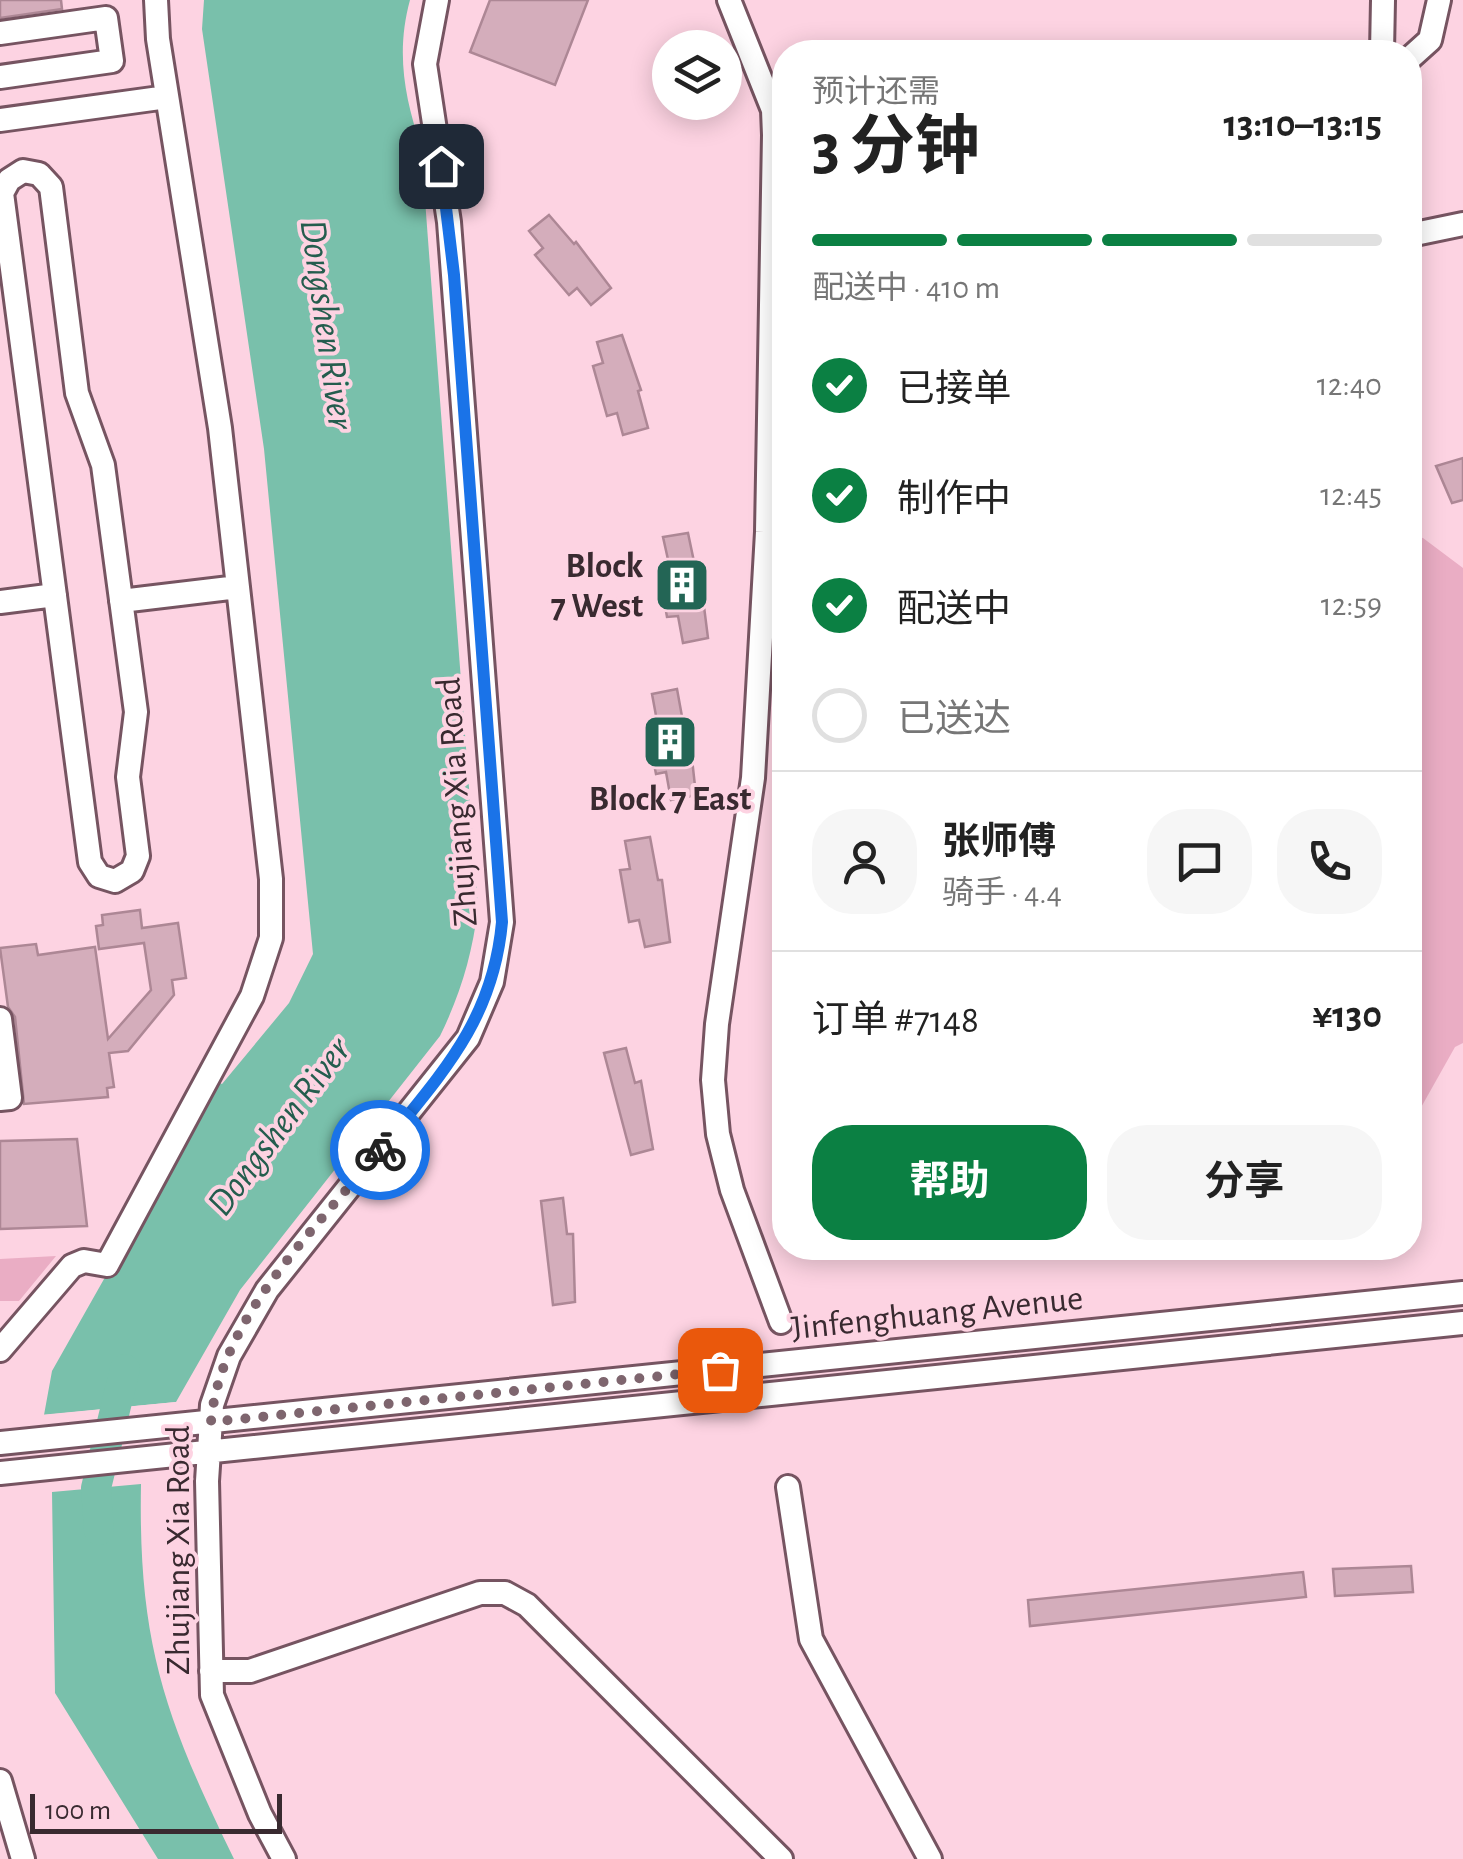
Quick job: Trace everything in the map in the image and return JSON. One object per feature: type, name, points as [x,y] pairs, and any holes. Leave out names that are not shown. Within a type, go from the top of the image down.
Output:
[{"type":"street","points":[[0,1350],[72,1266],[84,1261],[106,1265],[264,967],[271,938],[271,879],[220,428],[167,97],[156,0]]},
{"type":"street","name":"Zhujiang Xia Road","points":[[284,1859],[217,1714],[211,1671],[209,1452],[221,1378],[252,1316],[468,1038],[487,996],[499,952],[502,922],[454,275],[425,64],[437,0]]},
{"type":"street","points":[[729,0],[772,108]]},
{"type":"street","points":[[1382,40],[1383,0]]},
{"type":"street","points":[[1422,47],[1430,40],[1439,0]]},
{"type":"street","points":[[0,33],[106,18],[112,61],[0,77]]},
{"type":"street","points":[[0,120],[167,97]]},
{"type":"street","points":[[23,171],[40,174],[50,187],[78,392],[103,465],[136,712],[128,777],[138,856],[132,871],[116,880],[99,876],[90,862],[55,596],[2,193],[9,180],[23,171]]},
{"type":"street","points":[[1422,233],[1463,224]]},
{"type":"street","points":[[772,574],[752,778],[717,1024],[713,1080],[718,1134],[732,1190],[781,1322]]},
{"type":"street","points":[[121,601],[238,587]]},
{"type":"street","points":[[0,602],[55,596]]},
{"type":"street","points":[[0,1020],[10,1098],[0,1099]]},
{"type":"street","name":"Jinfenghuang Avenue","points":[[5,1443],[1463,1293]]},
{"type":"street","points":[[0,1318],[20,1318],[32,1312]]},
{"type":"street","name":"Jinfenghuang Avenue","points":[[6,1472],[1463,1322]]},
{"type":"street","points":[[788,1487],[812,1639],[930,1859]]},
{"type":"street","points":[[211,1671],[250,1672],[480,1592],[505,1593],[527,1605],[781,1859]]},
{"type":"street","points":[[0,1780],[22,1859]]},
{"type":"shaded area","points":[[1422,538],[1463,568],[1463,1043],[1455,1047],[1422,1106]]},
{"type":"shaded area","points":[[56,1256],[19,1301],[0,1301],[0,1259]]},
{"type":"water","points":[[204,0],[410,0],[403,37],[404,74],[421,146],[478,908],[465,974],[440,1036],[240,1290],[176,1402],[44,1415],[52,1371],[216,1081],[222,1084],[289,1003],[313,954],[264,449],[202,29]]},
{"type":"water","points":[[141,1484],[145,1590],[160,1678],[190,1763],[234,1859],[158,1859],[55,1693],[52,1492]]},
{"type":"pier","points":[[176,1402],[176,1407],[45,1420],[40,1415]]},
{"type":"building","points":[[0,0],[61,0],[62,9],[0,18]]},
{"type":"building","points":[[490,0],[588,0],[555,85],[470,52]]},
{"type":"building","points":[[549,215],[576,242],[611,288],[591,305],[577,288],[569,295],[535,255],[543,248],[529,231]]},
{"type":"building","points":[[622,335],[641,390],[638,391],[648,428],[623,435],[617,413],[607,416],[593,366],[603,363],[597,342]]},
{"type":"building","points":[[1463,458],[1463,500],[1452,503],[1436,466]]},
{"type":"building","name":"Block 7 West","points":[[688,533],[697,576],[700,575],[708,638],[683,643],[678,616],[667,617],[658,566],[669,564],[663,537]]},
{"type":"building","name":"Block 7 East","points":[[677,689],[685,733],[689,732],[696,795],[671,800],[666,772],[656,774],[646,723],[657,721],[652,694]]},
{"type":"building","points":[[650,837],[658,880],[662,880],[670,942],[645,947],[639,920],[629,922],[620,870],[630,869],[625,841]]},
{"type":"building","points":[[140,910],[142,928],[178,923],[186,978],[172,980],[174,995],[128,1051],[109,1053],[114,1087],[107,1088],[108,1097],[24,1104],[15,1017],[8,1007],[0,948],[36,944],[38,955],[95,947],[108,1039],[151,990],[144,943],[99,949],[96,926],[103,925],[102,915]]},
{"type":"building","points":[[626,1048],[635,1083],[641,1081],[653,1149],[631,1155],[604,1053]]},
{"type":"building","points":[[77,1139],[87,1226],[0,1229],[0,1141]]},
{"type":"building","points":[[563,1198],[567,1234],[573,1234],[575,1302],[553,1305],[541,1201]]},
{"type":"building","points":[[1411,1566],[1413,1592],[1335,1596],[1333,1569]]},
{"type":"building","points":[[1303,1572],[1306,1597],[1030,1626],[1028,1600]]},
{"type":"waterway","name":"Dongshen River","points":[[99,1530],[96,1488],[125,1369]]},
{"type":"way so far","points":[[380,1150],[267,1290],[229,1356],[212,1405],[211,1422],[720,1370]]},
{"type":"place","name":"Block 7 West","points":[[682,585]]},
{"type":"place","name":"Block 7 East","points":[[670,742]]},
{"type":"route","points":[[380,1150],[468,1038],[492,982],[502,922],[454,275],[441,166]]}]
